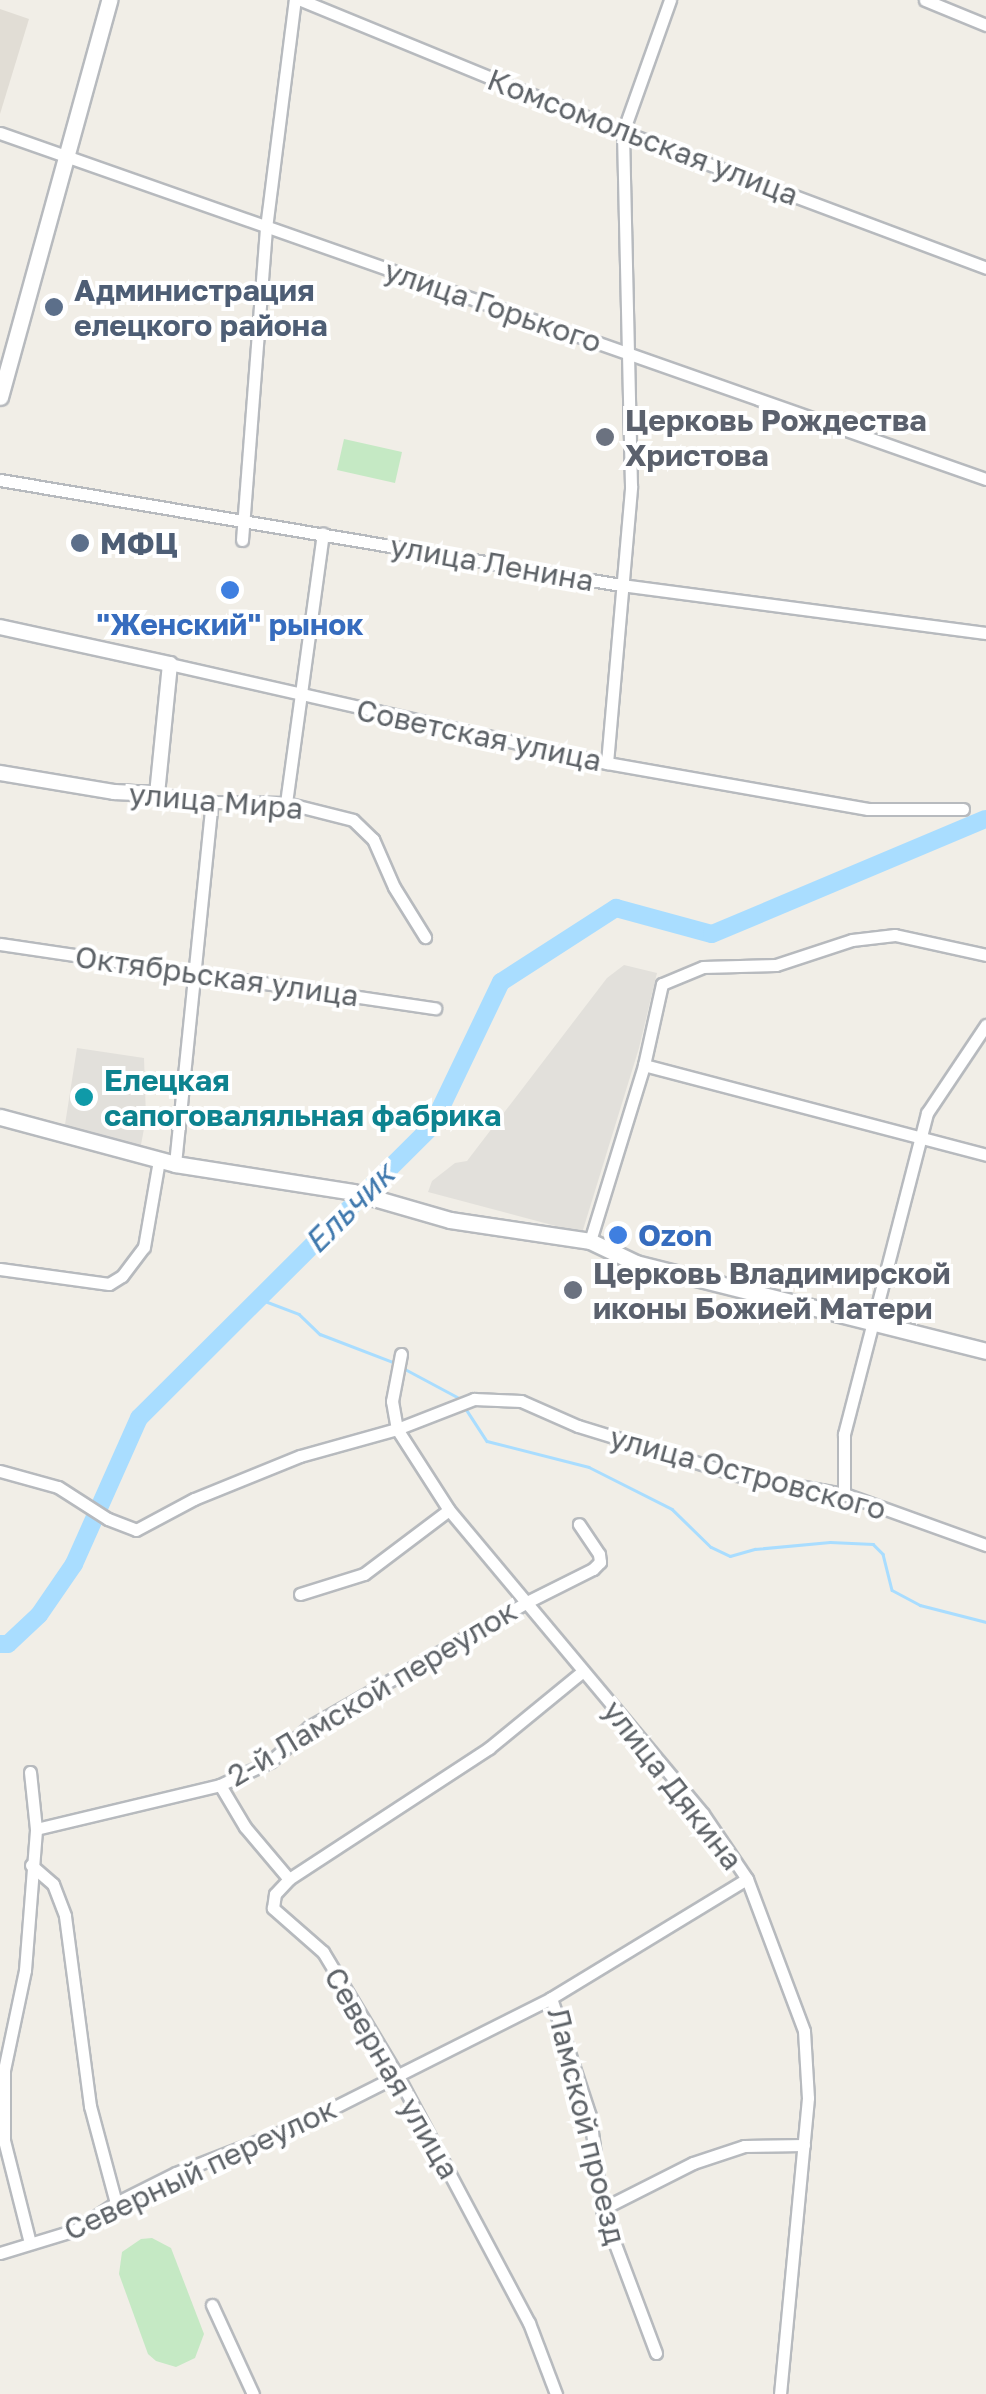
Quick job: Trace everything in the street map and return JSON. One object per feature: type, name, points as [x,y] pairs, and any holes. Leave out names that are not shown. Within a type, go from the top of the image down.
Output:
[{"type":"main road","points":[[0,397],[108,0]]},
{"type":"main road","points":[[0,1117],[167,1162],[353,1192],[392,1206],[590,1241],[636,1263],[986,1351]]},
{"type":"street","name":"Комсомольская улица","points":[[298,0],[623,132],[986,268]]},
{"type":"street","points":[[242,540],[266,228],[298,0]]},
{"type":"street","points":[[606,764],[631,486],[623,132],[670,0]]},
{"type":"street","points":[[925,0],[986,25]]},
{"type":"street","name":"улица Горького","points":[[0,133],[986,479]]},
{"type":"street","name":"улица Ленина","points":[[0,480],[621,585],[986,633]]},
{"type":"street","points":[[286,804],[323,534]]},
{"type":"street","name":"Советская улица","points":[[0,627],[606,764],[868,809],[963,809]]},
{"type":"street","points":[[157,794],[170,664]]},
{"type":"street","name":"улица Мира","points":[[0,772],[212,802],[286,804],[353,820],[372,838],[394,887],[425,937]]},
{"type":"street","points":[[0,1268],[109,1284],[122,1276],[144,1247],[167,1162],[194,973],[212,802]]},
{"type":"street","points":[[590,1241],[644,1064],[662,984],[703,967],[776,965],[852,940],[895,935],[986,955]]},
{"type":"street","name":"Октябрьская улица","points":[[0,944],[435,1008]]},
{"type":"street","points":[[844,1494],[844,1434],[926,1112],[986,1025]]},
{"type":"street","points":[[644,1064],[986,1156]]},
{"type":"street","points":[[397,1429],[392,1402],[401,1354]]},
{"type":"street","name":"улица Островского","points":[[0,1472],[58,1487],[108,1518],[136,1530],[194,1500],[300,1456],[397,1429],[474,1399],[521,1401],[578,1426],[737,1475],[844,1494],[986,1545]]},
{"type":"street","name":"улица Дякина","points":[[397,1429],[449,1510],[702,1814],[746,1879],[804,2030],[808,2063],[780,2394]]},
{"type":"street","points":[[300,1594],[364,1574],[449,1510]]},
{"type":"street","name":"2-й Ламской переулок","points":[[36,1828],[220,1784],[271,1761],[310,1727],[600,1562],[579,1524]]},
{"type":"street","points":[[220,1784],[246,1827],[289,1879],[488,1748],[582,1672]]},
{"type":"street","points":[[30,1772],[36,1828],[26,1970],[4,2070],[4,2140],[30,2243]]},
{"type":"street","points":[[32,1865],[53,1884],[65,1916],[90,2106],[116,2203]]},
{"type":"street","name":"Северная улица","points":[[289,1879],[275,1894],[273,1908],[323,1952],[397,2076],[529,2323],[556,2394]]},
{"type":"street","name":"Ламской проезд","points":[[656,2354],[602,2209],[590,2116],[551,1998],[746,1879]]},
{"type":"street","name":"Северный переулок","points":[[0,2253],[75,2230],[116,2203],[215,2155],[299,2126],[551,1998]]},
{"type":"street","points":[[602,2209],[694,2163],[744,2146],[804,2145]]},
{"type":"street","points":[[212,2306],[254,2394]]},
{"type":"shaded area","points":[[0,9],[29,19],[0,114]]},
{"type":"shaded area","points":[[624,965],[657,973],[639,1048],[582,1233],[428,1192],[432,1181],[455,1163],[467,1161],[607,978]]},
{"type":"shaded area","points":[[77,1048],[144,1058],[146,1118],[140,1150],[64,1131]]},
{"type":"green space","points":[[344,439],[402,452],[395,483],[337,470]]},
{"type":"green space","points":[[152,2238],[171,2248],[204,2334],[195,2358],[176,2367],[148,2354],[119,2274],[122,2252],[141,2239]]},
{"type":"waterway","name":"Ельчик","points":[[0,1644],[8,1644],[39,1615],[74,1564],[139,1418],[432,1126],[501,982],[616,908],[712,934],[986,819]]},
{"type":"waterway","points":[[257,1298],[299,1314],[320,1334],[393,1362]]},
{"type":"waterway","points":[[405,1369],[459,1398]]},
{"type":"waterway","points":[[466,1409],[487,1441],[589,1467],[672,1509],[711,1547],[730,1556],[755,1549],[830,1542],[873,1544],[883,1554],[892,1590],[920,1605],[986,1622]]},
{"type":"place","name":"Администрация елецкого района","points":[[54,307]]},
{"type":"place","name":"Церковь Рождества Христова","points":[[605,437]]},
{"type":"place","name":"МФЦ","points":[[80,543]]},
{"type":"place","name":"\"Женский\" рынок","points":[[230,590]]},
{"type":"place","name":"Елецкая сапоговаляльная фабрика","points":[[84,1097]]},
{"type":"place","name":"Ozon","points":[[618,1235]]},
{"type":"place","name":"Церковь Владимирской иконы Божией Матери","points":[[573,1290]]}]
